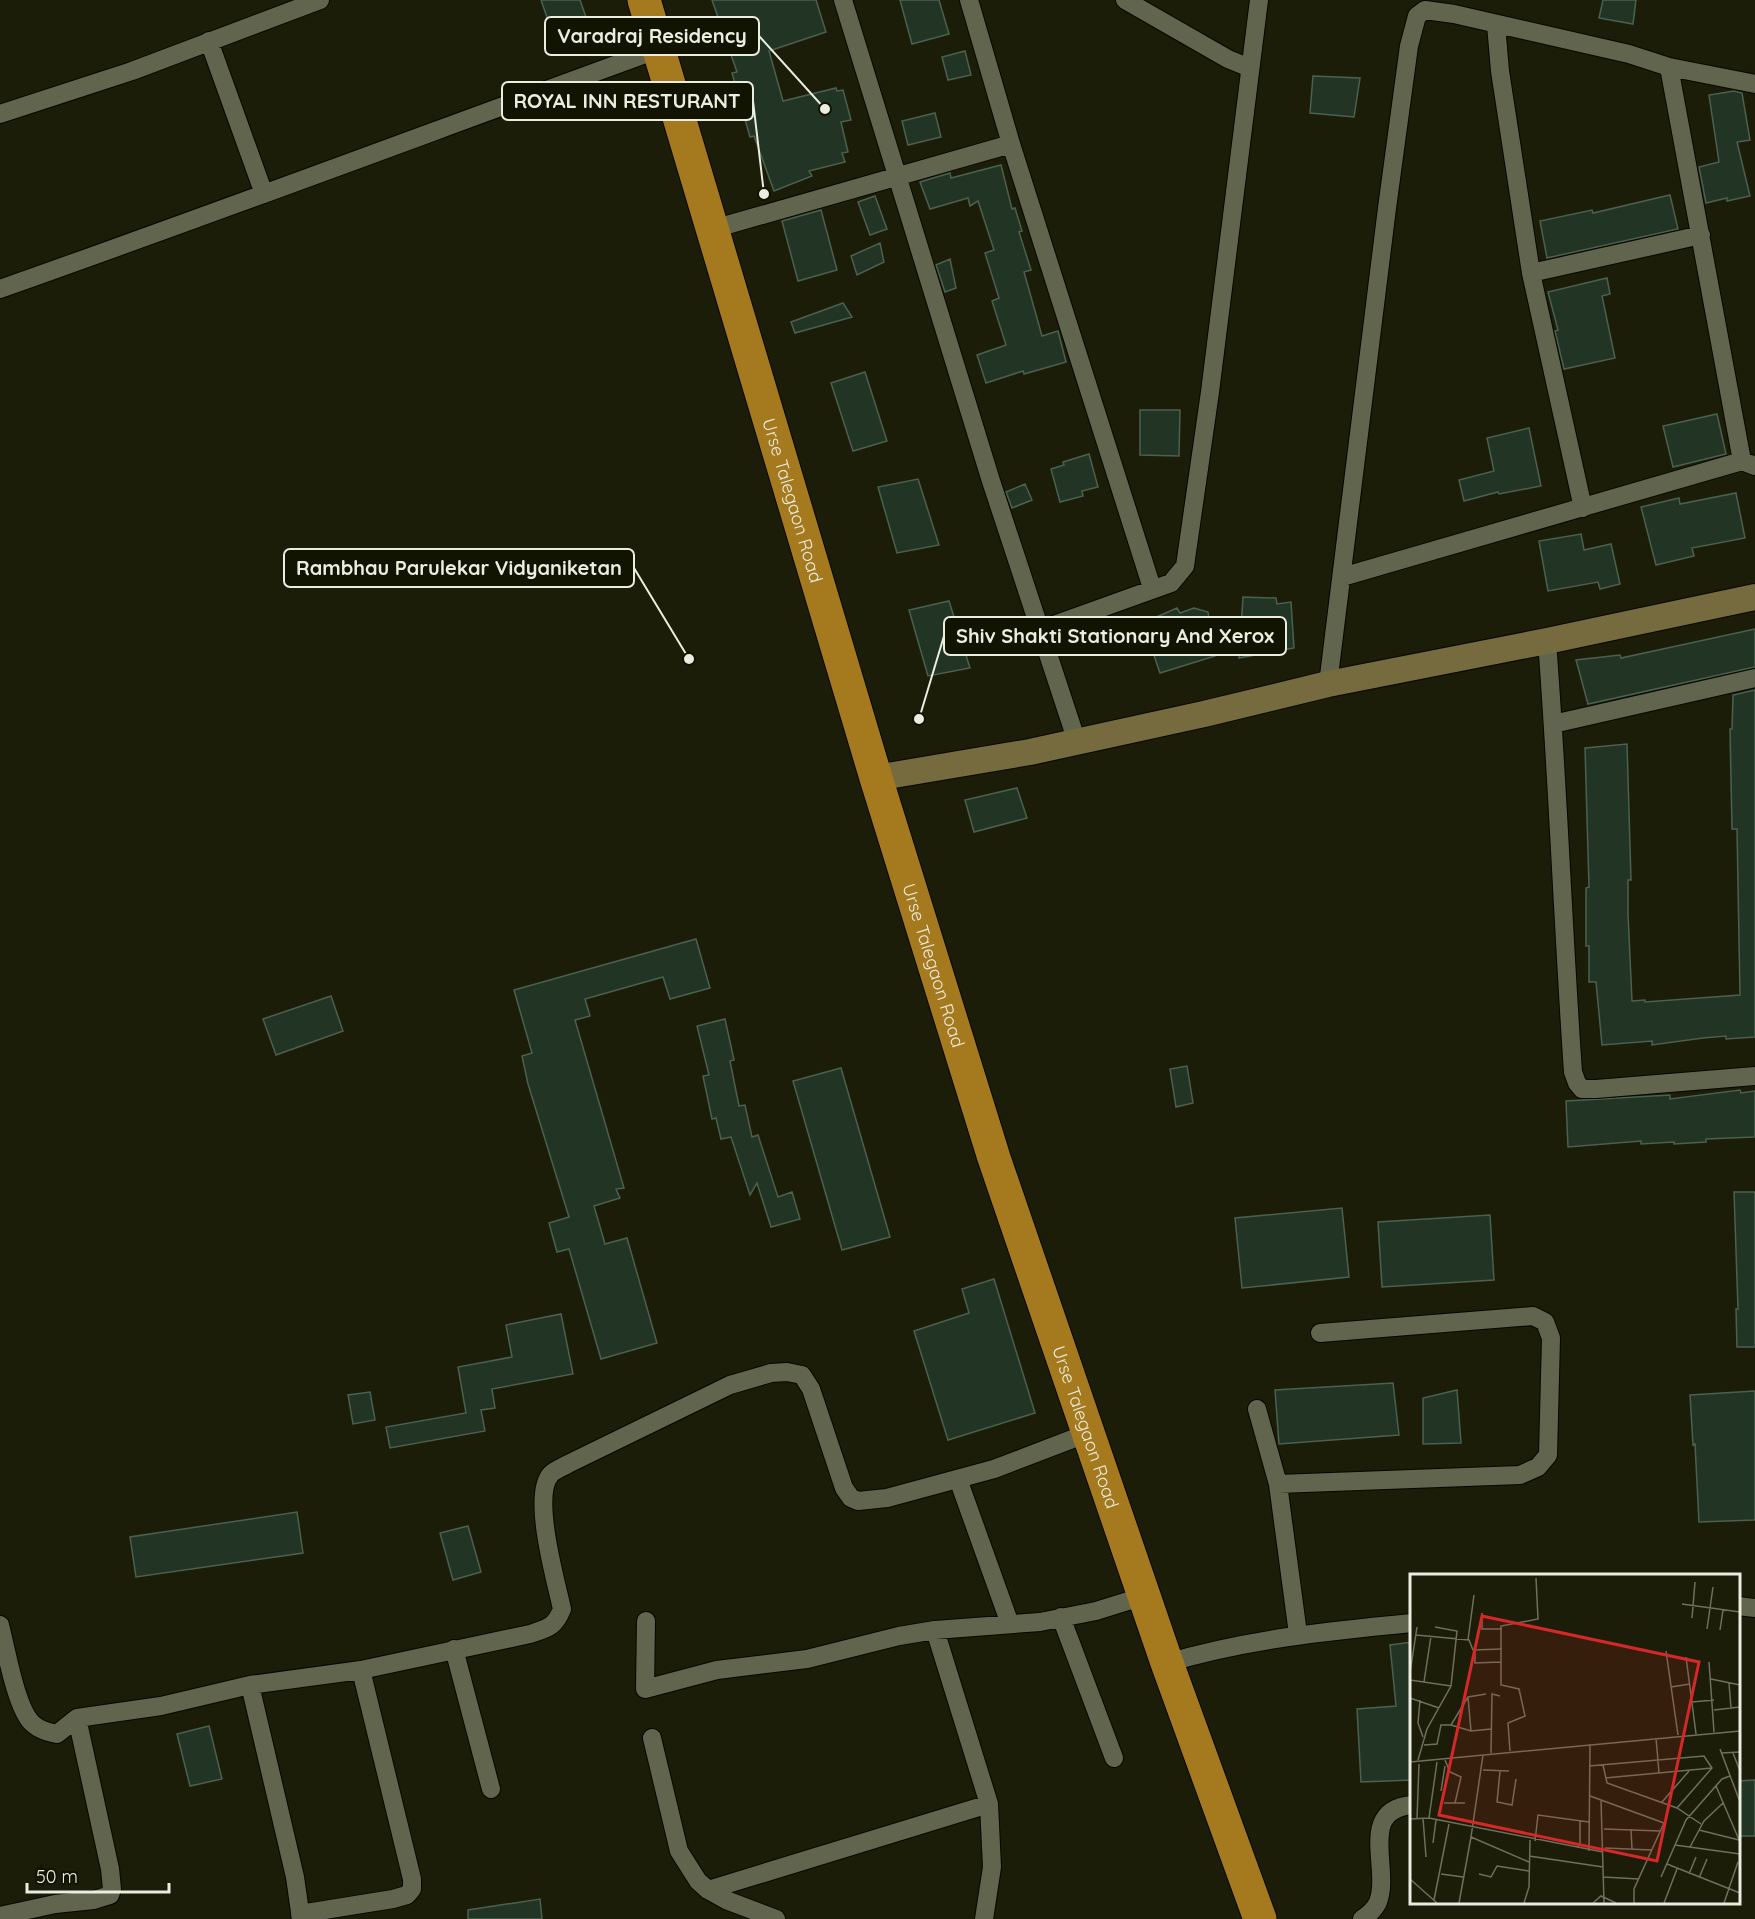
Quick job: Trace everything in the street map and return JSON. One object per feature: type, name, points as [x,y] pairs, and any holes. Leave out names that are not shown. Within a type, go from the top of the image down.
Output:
[{"type":"highway","name":"Urse Talegaon Road","points":[[644,0],[876,778],[994,1158],[1167,1663],[1260,1919]]},
{"type":"street","points":[[0,114],[132,71],[320,0]]},
{"type":"street","points":[[843,0],[991,481],[1077,742]]},
{"type":"street","points":[[969,0],[1011,144],[1152,588]]},
{"type":"street","points":[[1125,0],[1228,59],[1250,68]]},
{"type":"street","points":[[1040,630],[1171,583],[1185,566],[1210,392],[1259,0]]},
{"type":"street","points":[[1328,684],[1388,196],[1409,46],[1417,16],[1425,10],[1454,14],[1629,54],[1669,67],[1755,84]]},
{"type":"street","points":[[1496,25],[1500,71],[1531,273],[1583,508]]},
{"type":"street","points":[[208,41],[264,194]]},
{"type":"street","points":[[0,289],[659,50]]},
{"type":"street","points":[[1341,578],[1583,508],[1749,464],[1679,126],[1669,67]]},
{"type":"street","points":[[713,229],[1011,144]]},
{"type":"street","points":[[1531,273],[1701,234]]},
{"type":"street","points":[[876,778],[1077,742],[1328,684],[1755,597]]},
{"type":"street","points":[[1546,641],[1553,724],[1567,986],[1574,1072],[1577,1083],[1582,1089],[1596,1089],[1755,1076]]},
{"type":"street","points":[[1553,724],[1755,678]]},
{"type":"street","points":[[1278,1484],[1520,1475],[1538,1467],[1548,1455],[1551,1338],[1545,1322],[1533,1316],[1320,1333]]},
{"type":"street","points":[[0,1625],[21,1704],[31,1722],[42,1731],[57,1734],[77,1718],[161,1706],[250,1685],[361,1670],[530,1634],[548,1628],[557,1622],[562,1609],[543,1515],[542,1497],[551,1474],[730,1385],[771,1373],[787,1372],[802,1375],[811,1389],[844,1488],[851,1498],[858,1501],[887,1498],[994,1469],[1088,1433]]},
{"type":"street","points":[[1257,1409],[1278,1484],[1298,1634]]},
{"type":"street","points":[[958,1479],[1010,1624]]},
{"type":"street","points":[[646,1621],[645,1689],[717,1670],[807,1659],[899,1636],[935,1630],[1010,1624],[1096,1611],[1144,1596]]},
{"type":"street","points":[[1740,1606],[1755,1608]]},
{"type":"street","points":[[1061,1617],[1114,1758]]},
{"type":"street","points":[[1167,1663],[1208,1650],[1298,1634],[1410,1623]]},
{"type":"street","points":[[935,1630],[989,1804],[992,1867],[984,1919]]},
{"type":"street","points":[[454,1649],[491,1789]]},
{"type":"street","points":[[250,1685],[295,1877],[301,1916],[393,1899],[406,1895],[412,1889],[412,1879],[361,1670]]},
{"type":"street","points":[[0,1916],[55,1904],[94,1900],[110,1895],[112,1889],[110,1869],[77,1718]]},
{"type":"street","points":[[652,1738],[680,1851],[698,1881],[708,1890],[726,1900],[776,1919]]},
{"type":"street","points":[[708,1890],[989,1804]]},
{"type":"street","points":[[1362,1919],[1378,1904],[1381,1888],[1380,1826],[1386,1815],[1402,1806],[1410,1805]]},
{"type":"building","points":[[541,0],[580,0],[587,20],[552,32]]},
{"type":"building","points":[[712,0],[816,0],[826,32],[769,51],[783,101],[836,88],[837,91],[843,90],[851,120],[841,122],[848,152],[842,153],[845,162],[809,171],[812,176],[774,191],[754,136],[750,137],[732,73],[737,72]]},
{"type":"building","points":[[900,0],[939,0],[949,34],[912,44]]},
{"type":"building","points":[[1603,0],[1636,0],[1633,24],[1599,18]]},
{"type":"building","points":[[965,51],[971,75],[948,80],[942,57]]},
{"type":"building","points":[[1313,76],[1360,78],[1354,117],[1310,113]]},
{"type":"building","points":[[1734,91],[1742,93],[1750,140],[1737,142],[1750,196],[1706,203],[1699,167],[1719,162],[1709,95]]},
{"type":"building","points":[[935,113],[941,137],[908,145],[902,121]]},
{"type":"building","points":[[1001,165],[1012,209],[1015,208],[1022,231],[1019,232],[1031,270],[1024,272],[1042,336],[1058,331],[1066,362],[1024,374],[1023,371],[986,383],[977,355],[1006,345],[992,301],[999,298],[985,253],[994,250],[978,201],[970,206],[968,198],[930,209],[920,182],[950,173],[951,178]]},
{"type":"building","points":[[1670,195],[1678,229],[1547,258],[1540,221],[1592,210],[1593,213]]},
{"type":"building","points":[[875,196],[887,229],[870,235],[858,202]]},
{"type":"building","points":[[821,210],[837,270],[798,281],[782,221]]},
{"type":"building","points":[[880,243],[884,262],[857,275],[851,256]]},
{"type":"building","points":[[950,259],[956,288],[945,292],[936,265]]},
{"type":"building","points":[[1607,278],[1610,294],[1602,296],[1615,358],[1564,369],[1555,331],[1558,330],[1548,292]]},
{"type":"building","points":[[843,303],[852,317],[795,333],[791,322]]},
{"type":"building","points":[[865,372],[887,441],[853,451],[831,383]]},
{"type":"building","points":[[1140,410],[1180,410],[1179,456],[1140,455]]},
{"type":"building","points":[[1717,414],[1726,454],[1673,467],[1663,426]]},
{"type":"building","points":[[1529,428],[1541,486],[1499,494],[1498,492],[1464,501],[1459,480],[1494,471],[1487,438]]},
{"type":"building","points":[[1089,454],[1098,487],[1082,491],[1083,496],[1060,502],[1051,469],[1064,465],[1063,462]]},
{"type":"building","points":[[918,479],[939,545],[897,553],[878,487]]},
{"type":"building","points":[[1025,484],[1032,500],[1012,508],[1006,492]]},
{"type":"building","points":[[1736,493],[1745,538],[1692,548],[1694,556],[1656,565],[1641,507],[1679,498],[1680,504]]},
{"type":"building","points":[[1581,534],[1584,550],[1611,544],[1620,584],[1600,589],[1598,582],[1548,591],[1539,541]]},
{"type":"building","points":[[1243,597],[1276,598],[1277,604],[1291,602],[1294,648],[1239,658]]},
{"type":"building","points":[[949,601],[970,668],[928,676],[909,610]]},
{"type":"building","points":[[1177,608],[1180,613],[1194,608],[1208,612],[1215,656],[1160,673],[1143,623]]},
{"type":"building","points":[[1755,629],[1755,667],[1588,704],[1576,660],[1620,655],[1621,658]]},
{"type":"building","points":[[1755,690],[1755,1037],[1726,1039],[1726,1036],[1652,1045],[1652,1041],[1602,1045],[1596,982],[1589,982],[1589,946],[1586,946],[1586,888],[1589,887],[1585,748],[1627,744],[1631,880],[1628,880],[1628,914],[1632,1001],[1740,995],[1737,829],[1732,829],[1730,729],[1732,729],[1733,695]]},
{"type":"building","points":[[1017,788],[1027,818],[974,832],[965,800]]},
{"type":"building","points":[[696,939],[710,988],[670,999],[663,977],[585,999],[590,1016],[575,1020],[624,1188],[616,1189],[620,1198],[594,1206],[605,1244],[627,1238],[657,1343],[601,1359],[569,1249],[557,1252],[549,1223],[569,1217],[528,1084],[522,1056],[532,1053],[514,990]]},
{"type":"building","points":[[331,996],[343,1031],[276,1055],[263,1019]]},
{"type":"building","points":[[725,1019],[734,1060],[730,1061],[739,1106],[745,1105],[752,1137],[758,1135],[778,1197],[792,1192],[800,1219],[771,1227],[757,1183],[750,1195],[731,1137],[721,1139],[716,1118],[712,1119],[703,1076],[709,1075],[697,1026]]},
{"type":"building","points":[[1187,1066],[1193,1103],[1176,1107],[1170,1069]]},
{"type":"building","points":[[841,1068],[890,1237],[842,1250],[793,1081]]},
{"type":"building","points":[[1740,1090],[1741,1093],[1755,1091],[1755,1137],[1706,1139],[1706,1142],[1674,1144],[1674,1142],[1641,1144],[1641,1141],[1568,1147],[1566,1101],[1670,1095],[1670,1099]]},
{"type":"building","points":[[1734,1192],[1755,1192],[1755,1347],[1737,1347]]},
{"type":"building","points":[[1342,1208],[1349,1277],[1242,1288],[1235,1218]]},
{"type":"building","points":[[1490,1215],[1494,1280],[1382,1287],[1378,1222]]},
{"type":"building","points":[[994,1279],[1035,1413],[948,1440],[914,1331],[969,1313],[962,1289]]},
{"type":"building","points":[[561,1314],[573,1374],[492,1389],[495,1408],[481,1410],[485,1431],[390,1448],[386,1427],[466,1413],[458,1367],[512,1357],[506,1325]]},
{"type":"building","points":[[1393,1383],[1399,1435],[1279,1444],[1275,1390]]},
{"type":"building","points":[[1457,1390],[1461,1443],[1423,1444],[1423,1398]]},
{"type":"building","points":[[1755,1391],[1755,1520],[1699,1522],[1690,1395]]},
{"type":"building","points":[[370,1392],[375,1420],[353,1424],[348,1395]]},
{"type":"building","points":[[297,1512],[303,1553],[136,1577],[130,1537]]},
{"type":"building","points":[[468,1526],[481,1572],[453,1580],[440,1533]]},
{"type":"building","points":[[1410,1642],[1410,1780],[1361,1782],[1357,1709],[1396,1706],[1390,1645]]},
{"type":"building","points":[[209,1726],[222,1779],[190,1786],[177,1734]]},
{"type":"building","points":[[1755,1780],[1755,1836],[1740,1836],[1740,1781]]},
{"type":"building","points":[[540,1899],[542,1919],[468,1919],[468,1910]]},
{"type":"place","name":"Varadraj Residency","points":[[825,109]]},
{"type":"place","name":"ROYAL INN RESTURANT","points":[[764,194]]},
{"type":"place","name":"Rambhau Parulekar Vidyaniketan","points":[[689,659]]},
{"type":"place","name":"Shiv Shakti Stationary And Xerox","points":[[919,719]]}]
